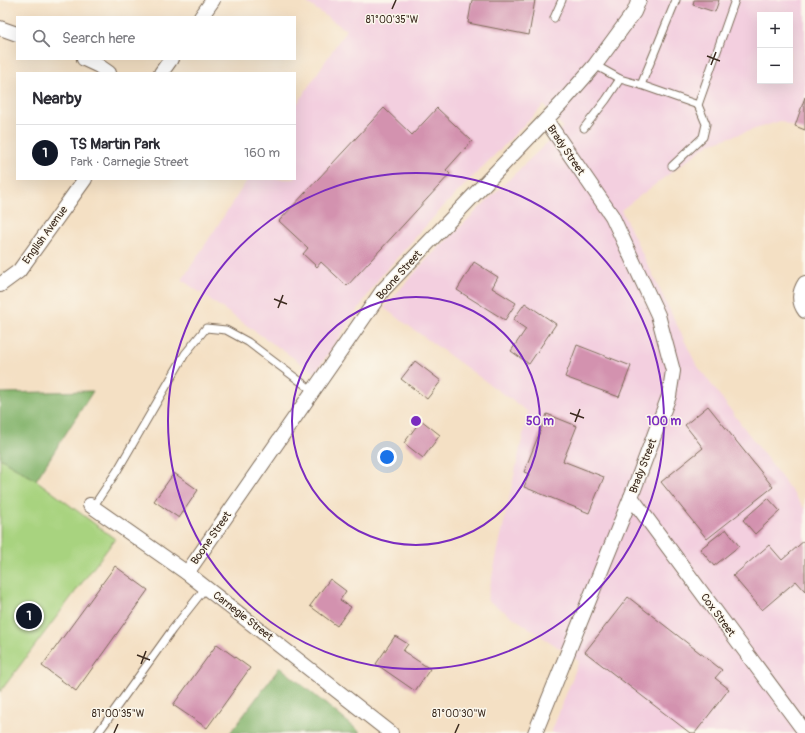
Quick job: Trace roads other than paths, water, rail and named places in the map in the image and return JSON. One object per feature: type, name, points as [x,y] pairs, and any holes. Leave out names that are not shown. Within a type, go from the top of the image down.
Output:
[{"type":"street","points":[[202,16],[213,0]]},
{"type":"street","name":"Boone Street","points":[[187,573],[383,290],[546,120],[595,65],[634,12],[638,0]]},
{"type":"street","points":[[0,28],[16,34]]},
{"type":"street","points":[[86,60],[108,72]]},
{"type":"street","points":[[162,72],[170,60]]},
{"type":"street","name":"Brady Street","points":[[535,733],[631,497],[669,396],[673,372],[658,315],[612,216],[546,120]]},
{"type":"street","name":"English Avenue","points":[[0,285],[19,271],[84,180]]},
{"type":"street","points":[[805,283],[799,297],[805,311]]},
{"type":"street","name":"Cox Street","points":[[631,497],[805,732]]},
{"type":"street","name":"Carnegie Street","points":[[91,506],[206,587],[391,733]]},
{"type":"lane","points":[[554,18],[562,0]]},
{"type":"lane","points":[[641,85],[676,0]]},
{"type":"lane","points":[[672,166],[703,136],[706,124],[698,105],[735,0]]},
{"type":"lane","points":[[595,65],[620,79],[698,105]]},
{"type":"lane","points":[[584,128],[620,79]]},
{"type":"lane","points":[[91,506],[117,471],[185,354],[206,328],[226,330],[248,342],[313,391]]},
{"type":"lane","points":[[98,733],[172,630],[206,587]]},
{"type":"place","name":"TS Martin Park","points":[[29,616]]}]
